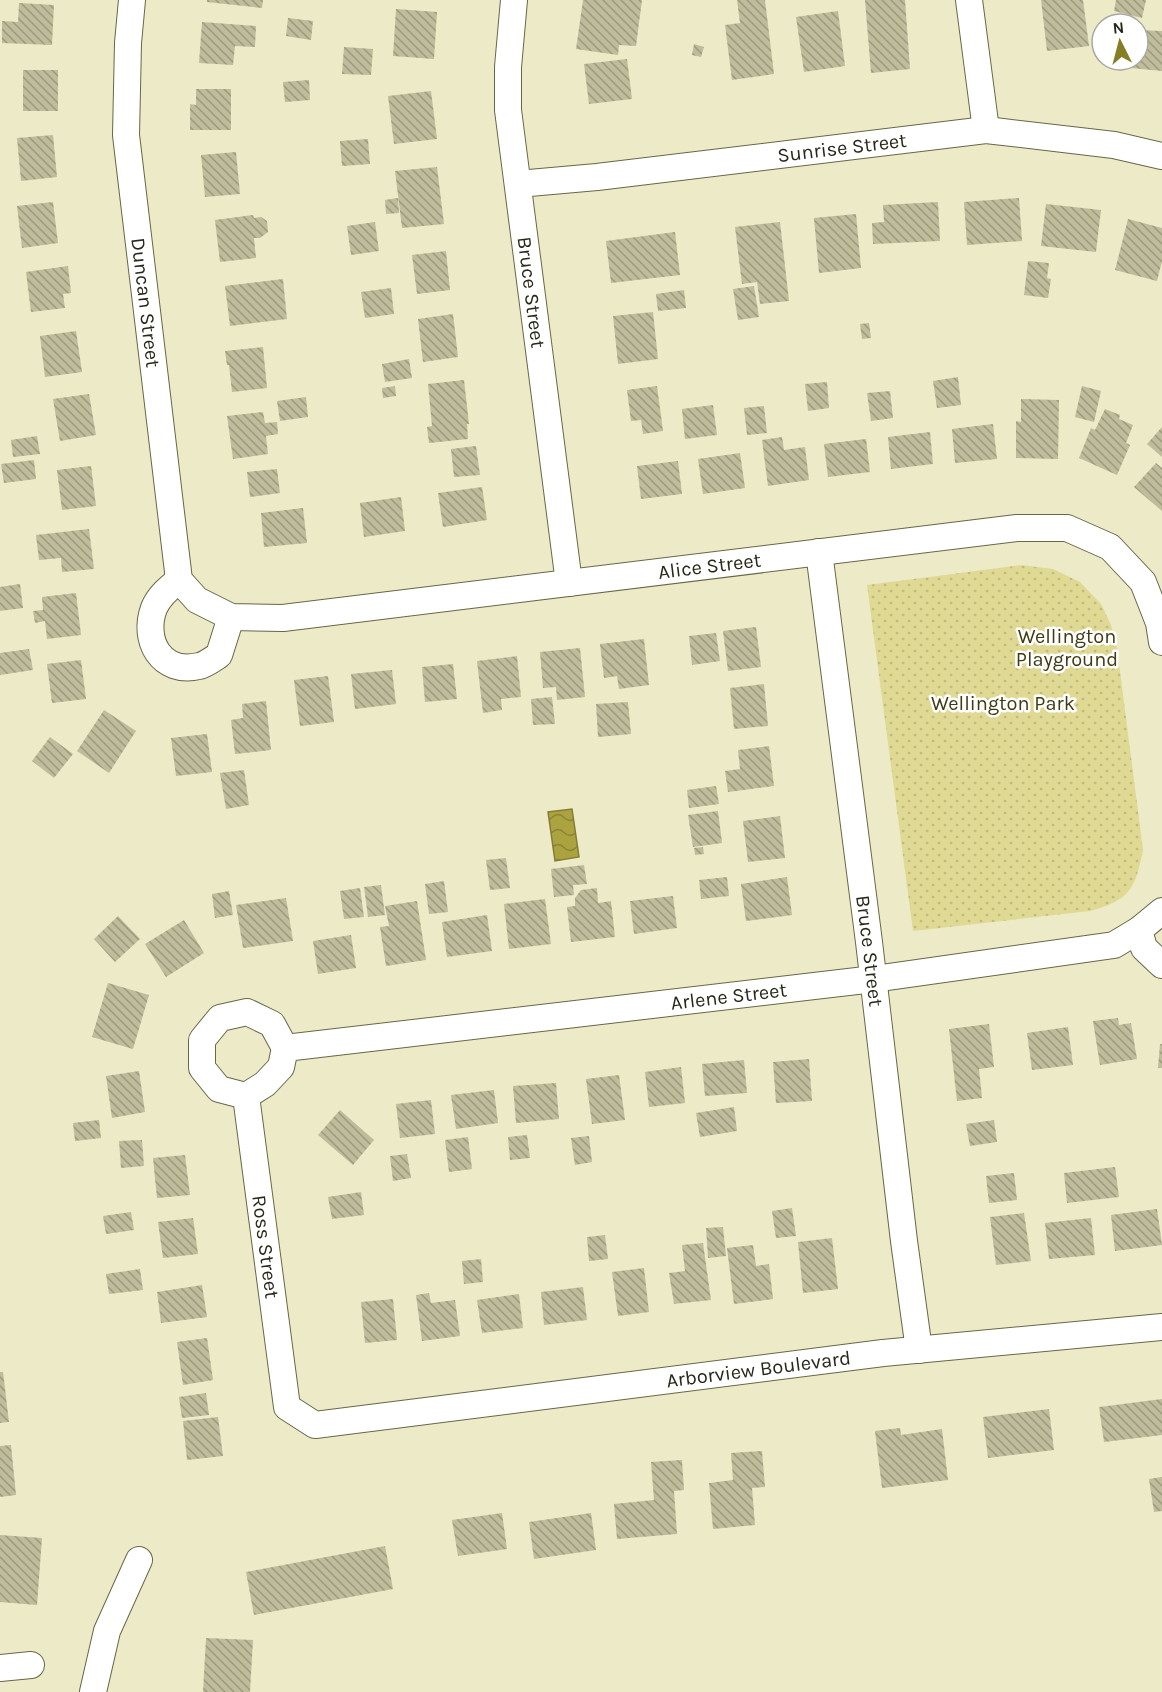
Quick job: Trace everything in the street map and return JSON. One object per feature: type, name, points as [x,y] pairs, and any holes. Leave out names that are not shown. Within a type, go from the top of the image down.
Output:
[{"type":"street","name":"Duncan Street","points":[[132,0],[126,135],[179,580]]},
{"type":"street","name":"Bruce Street","points":[[514,0],[508,67],[508,110],[569,583]]},
{"type":"street","points":[[969,0],[987,130]]},
{"type":"street","name":"Sunrise Street","points":[[518,184],[609,176],[987,130],[1114,145],[1162,156]]},
{"type":"street","name":"Alice Street","points":[[179,580],[197,600],[231,617],[283,618],[1017,528],[1067,528],[1110,547],[1143,582],[1159,623],[1162,642]]},
{"type":"street","name":"Bruce Street","points":[[819,552],[919,1350]]},
{"type":"street","points":[[179,580],[166,590],[154,607],[151,627],[152,643],[161,659],[179,668],[200,666],[219,655],[231,617]]},
{"type":"street","name":"Arlene Street","points":[[285,1048],[874,980],[1114,945],[1139,930],[1162,911]]},
{"type":"street","points":[[1139,930],[1144,948],[1162,965]]},
{"type":"street","points":[[247,1012],[272,1024],[285,1048],[281,1067],[265,1084],[246,1096],[219,1089],[202,1068],[202,1040],[220,1018],[247,1012]]},
{"type":"street","name":"Ross Street","points":[[246,1096],[287,1407],[315,1425],[355,1421]]},
{"type":"street","name":"Arborview Boulevard","points":[[355,1421],[883,1353],[1162,1327]]},
{"type":"street","points":[[93,1692],[107,1631],[139,1560]]},
{"type":"street","points":[[0,1668],[31,1665]]},
{"type":"green space","name":"Wellington Park","points":[[1021,565],[1053,569],[1080,582],[1101,604],[1111,625],[1117,648],[1143,850],[1137,874],[1133,884],[1122,897],[1090,911],[913,931],[867,585]]},
{"type":"water","points":[[572,809],[579,857],[555,861],[548,812]]},
{"type":"building","points":[[207,0],[263,0],[262,8],[207,2]]},
{"type":"building","points":[[583,0],[642,0],[636,46],[619,45],[618,55],[576,49]]},
{"type":"building","points":[[737,0],[765,0],[774,74],[732,80],[725,25],[740,23]]},
{"type":"building","points":[[865,0],[905,0],[910,69],[871,73]]},
{"type":"building","points":[[1041,0],[1083,0],[1089,46],[1047,51]]},
{"type":"building","points":[[1116,0],[1146,0],[1143,12],[1114,11]]},
{"type":"building","points":[[19,3],[54,5],[52,45],[2,43],[2,21],[18,22]]},
{"type":"building","points":[[396,9],[437,12],[434,59],[393,56]]},
{"type":"building","points":[[838,11],[845,66],[804,72],[796,17]]},
{"type":"building","points":[[288,18],[313,21],[311,40],[286,36]]},
{"type":"building","points":[[202,22],[256,26],[255,47],[235,46],[233,65],[199,63]]},
{"type":"building","points":[[1150,30],[1162,31],[1162,71],[1150,70]]},
{"type":"building","points":[[694,44],[704,47],[701,57],[692,55]]},
{"type":"building","points":[[344,47],[373,49],[371,75],[342,74]]},
{"type":"building","points":[[627,59],[632,99],[589,104],[584,64]]},
{"type":"building","points":[[23,70],[58,70],[58,111],[23,111]]},
{"type":"building","points":[[309,80],[310,100],[285,102],[283,82]]},
{"type":"building","points":[[196,89],[231,89],[231,130],[190,130],[190,104],[196,105]]},
{"type":"building","points":[[431,91],[437,139],[394,144],[388,96]]},
{"type":"building","points":[[53,135],[57,177],[21,181],[17,138]]},
{"type":"building","points":[[368,139],[370,164],[342,166],[340,141]]},
{"type":"building","points":[[236,152],[240,194],[205,197],[201,155]]},
{"type":"building","points":[[437,167],[444,224],[402,228],[395,171]]},
{"type":"building","points":[[398,198],[399,213],[386,214],[385,200]]},
{"type":"building","points":[[1019,198],[1022,241],[967,245],[964,202]]},
{"type":"building","points":[[53,202],[58,243],[22,248],[17,206]]},
{"type":"building","points":[[938,202],[940,241],[873,244],[872,223],[884,222],[883,205]]},
{"type":"building","points":[[1046,204],[1101,210],[1096,252],[1041,246]]},
{"type":"building","points":[[856,214],[861,268],[819,273],[814,218]]},
{"type":"building","points":[[253,215],[254,218],[261,217],[267,221],[268,232],[260,238],[254,238],[256,258],[220,262],[215,220]]},
{"type":"building","points":[[1128,219],[1162,228],[1162,261],[1157,281],[1115,270]]},
{"type":"building","points":[[375,222],[379,251],[351,255],[347,226]]},
{"type":"building","points":[[780,222],[789,301],[760,304],[757,282],[742,284],[735,227]]},
{"type":"building","points":[[675,232],[680,275],[611,283],[606,241]]},
{"type":"building","points":[[446,251],[450,290],[417,294],[412,255]]},
{"type":"building","points":[[1028,261],[1049,263],[1047,278],[1051,279],[1048,298],[1024,295]]},
{"type":"building","points":[[68,266],[71,293],[63,294],[65,308],[31,312],[26,272]]},
{"type":"building","points":[[283,279],[287,319],[230,326],[225,286]]},
{"type":"building","points":[[754,286],[759,317],[738,320],[733,289]]},
{"type":"building","points":[[391,288],[394,314],[365,318],[361,292]]},
{"type":"building","points":[[684,290],[686,308],[658,311],[656,294]]},
{"type":"building","points":[[653,312],[658,359],[618,364],[613,316]]},
{"type":"building","points":[[453,314],[458,357],[423,362],[418,319]]},
{"type":"building","points":[[869,323],[871,338],[862,339],[860,324]]},
{"type":"building","points":[[76,331],[82,372],[45,377],[40,336]]},
{"type":"building","points":[[263,347],[267,388],[232,392],[225,351]]},
{"type":"building","points":[[409,359],[412,378],[385,382],[382,364]]},
{"type":"building","points":[[958,377],[961,405],[937,408],[933,381]]},
{"type":"building","points":[[464,380],[469,424],[467,424],[468,439],[429,443],[427,427],[432,426],[428,384]]},
{"type":"building","points":[[827,382],[829,408],[808,411],[805,384]]},
{"type":"building","points":[[395,386],[396,396],[383,398],[382,388]]},
{"type":"building","points":[[657,386],[663,431],[643,434],[641,420],[631,421],[627,390]]},
{"type":"building","points":[[1082,386],[1101,391],[1094,422],[1075,417]]},
{"type":"building","points":[[890,391],[893,418],[871,421],[867,393]]},
{"type":"building","points":[[89,394],[96,435],[60,441],[53,399]]},
{"type":"building","points":[[306,397],[308,417],[280,421],[277,401]]},
{"type":"building","points":[[1021,399],[1059,400],[1058,459],[1016,458],[1016,421],[1021,422]]},
{"type":"building","points":[[713,405],[717,435],[685,439],[682,409]]},
{"type":"building","points":[[764,406],[767,433],[747,435],[744,408]]},
{"type":"building","points":[[1105,409],[1120,415],[1119,419],[1133,425],[1126,443],[1130,445],[1117,475],[1079,458],[1091,428],[1095,430]]},
{"type":"building","points":[[263,412],[265,423],[277,422],[278,434],[266,436],[268,454],[233,459],[227,416]]},
{"type":"building","points":[[993,424],[997,459],[955,463],[952,429]]},
{"type":"building","points":[[1162,427],[1162,457],[1147,444]]},
{"type":"building","points":[[930,432],[933,464],[891,469],[888,437]]},
{"type":"building","points":[[37,436],[40,454],[13,457],[11,440]]},
{"type":"building","points":[[782,437],[784,450],[805,447],[809,480],[768,486],[762,440]]},
{"type":"building","points":[[866,439],[870,472],[828,477],[824,444]]},
{"type":"building","points":[[476,446],[480,475],[454,477],[451,449]]},
{"type":"building","points":[[740,453],[745,488],[703,494],[698,459]]},
{"type":"building","points":[[34,460],[36,479],[4,483],[1,464]]},
{"type":"building","points":[[678,461],[682,494],[641,499],[637,466]]},
{"type":"building","points":[[1156,463],[1162,468],[1162,511],[1134,487]]},
{"type":"building","points":[[91,466],[96,506],[62,510],[57,470]]},
{"type":"building","points":[[277,469],[280,493],[250,497],[247,472]]},
{"type":"building","points":[[482,487],[487,520],[443,527],[438,493]]},
{"type":"building","points":[[401,497],[405,531],[364,537],[360,503]]},
{"type":"building","points":[[303,508],[307,543],[264,547],[261,513]]},
{"type":"building","points":[[89,529],[94,569],[62,572],[61,558],[39,560],[36,535]]},
{"type":"building","points":[[20,584],[23,608],[0,611],[0,587]]},
{"type":"building","points":[[76,593],[81,635],[47,639],[45,621],[35,623],[33,611],[43,610],[42,597]]},
{"type":"building","points":[[756,627],[761,667],[728,671],[723,631]]},
{"type":"building","points":[[716,633],[720,661],[692,665],[689,636]]},
{"type":"building","points":[[644,639],[649,685],[619,689],[617,676],[604,678],[600,644]]},
{"type":"building","points":[[580,648],[585,697],[557,700],[556,687],[543,688],[540,652]]},
{"type":"building","points":[[29,649],[33,670],[0,675],[0,653]]},
{"type":"building","points":[[517,656],[521,697],[501,699],[502,710],[483,713],[477,661]]},
{"type":"building","points":[[81,660],[86,699],[52,703],[47,664]]},
{"type":"building","points":[[453,664],[457,699],[425,702],[422,667]]},
{"type":"building","points":[[392,670],[396,704],[355,709],[351,674]]},
{"type":"building","points":[[328,676],[334,722],[300,726],[294,680]]},
{"type":"building","points":[[764,684],[768,726],[734,729],[730,688]]},
{"type":"building","points":[[552,697],[555,724],[533,725],[531,699]]},
{"type":"building","points":[[266,701],[271,750],[235,754],[231,720],[243,718],[242,704]]},
{"type":"building","points":[[628,702],[631,734],[598,737],[596,704]]},
{"type":"building","points":[[104,710],[136,731],[109,773],[77,751]]},
{"type":"building","points":[[207,734],[212,772],[176,776],[171,738]]},
{"type":"building","points":[[50,737],[73,754],[54,778],[32,761]]},
{"type":"building","points":[[769,746],[774,786],[728,792],[725,771],[740,769],[738,750]]},
{"type":"building","points":[[244,770],[249,805],[226,809],[220,773]]},
{"type":"building","points":[[716,786],[719,804],[689,808],[687,790]]},
{"type":"building","points":[[718,811],[722,843],[693,847],[688,815]]},
{"type":"building","points":[[780,816],[785,858],[748,862],[743,821]]},
{"type":"building","points":[[703,847],[704,854],[695,855],[694,848]]},
{"type":"building","points":[[506,858],[510,888],[490,890],[486,860]]},
{"type":"building","points":[[584,865],[587,884],[573,885],[574,895],[554,897],[551,869]]},
{"type":"building","points":[[727,877],[729,896],[701,899],[699,880]]},
{"type":"building","points":[[787,877],[792,915],[746,921],[741,884]]},
{"type":"building","points":[[444,881],[448,912],[429,914],[425,884]]},
{"type":"building","points":[[381,885],[385,915],[368,917],[364,887]]},
{"type":"building","points":[[360,888],[364,917],[344,919],[340,891]]},
{"type":"building","points":[[597,888],[598,903],[611,901],[615,937],[571,942],[567,907],[575,906],[575,898],[581,890]]},
{"type":"building","points":[[229,891],[233,915],[215,918],[212,894]]},
{"type":"building","points":[[673,896],[677,928],[634,934],[630,901]]},
{"type":"building","points":[[286,898],[293,941],[243,948],[236,905]]},
{"type":"building","points":[[545,899],[551,944],[509,949],[504,904]]},
{"type":"building","points":[[417,901],[426,960],[386,966],[380,927],[389,926],[385,906]]},
{"type":"building","points":[[487,915],[492,951],[447,957],[442,922]]},
{"type":"building","points":[[118,916],[140,939],[115,962],[94,939]]},
{"type":"building","points":[[184,920],[204,953],[166,977],[145,944]]},
{"type":"building","points":[[351,935],[356,968],[318,974],[313,941]]},
{"type":"building","points":[[108,983],[149,995],[133,1049],[92,1037]]},
{"type":"building","points":[[1118,1018],[1119,1025],[1131,1023],[1137,1059],[1100,1065],[1093,1021]]},
{"type":"building","points":[[989,1024],[994,1067],[979,1069],[982,1098],[957,1101],[949,1029]]},
{"type":"building","points":[[1068,1027],[1073,1065],[1032,1070],[1027,1033]]},
{"type":"building","points":[[1160,1044],[1162,1044],[1162,1068],[1158,1068]]},
{"type":"building","points":[[809,1059],[812,1101],[776,1103],[773,1062]]},
{"type":"building","points":[[744,1060],[747,1093],[705,1096],[702,1064]]},
{"type":"building","points":[[681,1067],[685,1103],[649,1107],[645,1072]]},
{"type":"building","points":[[139,1071],[145,1112],[112,1118],[106,1076]]},
{"type":"building","points":[[619,1075],[625,1120],[592,1124],[586,1079]]},
{"type":"building","points":[[556,1083],[559,1119],[516,1123],[513,1086]]},
{"type":"building","points":[[494,1090],[498,1123],[456,1129],[451,1095]]},
{"type":"building","points":[[431,1100],[435,1134],[400,1138],[396,1104]]},
{"type":"building","points":[[734,1107],[737,1131],[700,1137],[696,1113]]},
{"type":"building","points":[[340,1110],[374,1140],[353,1165],[318,1135]]},
{"type":"building","points":[[99,1120],[101,1138],[75,1141],[73,1123]]},
{"type":"building","points":[[994,1120],[997,1142],[970,1146],[966,1124]]},
{"type":"building","points":[[527,1135],[530,1158],[510,1160],[508,1137]]},
{"type":"building","points":[[589,1136],[592,1162],[575,1165],[571,1138]]},
{"type":"building","points":[[468,1137],[472,1169],[449,1172],[445,1140]]},
{"type":"building","points":[[142,1140],[144,1166],[121,1168],[119,1141]]},
{"type":"building","points":[[407,1154],[411,1178],[393,1181],[390,1156]]},
{"type":"building","points":[[185,1155],[190,1195],[157,1198],[153,1158]]},
{"type":"building","points":[[1115,1167],[1119,1197],[1067,1203],[1064,1173]]},
{"type":"building","points":[[1014,1173],[1017,1200],[989,1203],[986,1176]]},
{"type":"building","points":[[361,1192],[364,1215],[332,1219],[328,1197]]},
{"type":"building","points":[[792,1208],[796,1236],[776,1238],[772,1211]]},
{"type":"building","points":[[1157,1209],[1162,1245],[1115,1251],[1111,1215]]},
{"type":"building","points":[[131,1212],[134,1230],[106,1234],[103,1216]]},
{"type":"building","points":[[1024,1213],[1031,1261],[996,1265],[990,1217]]},
{"type":"building","points":[[193,1218],[198,1254],[163,1258],[158,1222]]},
{"type":"building","points":[[1091,1218],[1095,1255],[1049,1259],[1045,1223]]},
{"type":"building","points":[[723,1227],[726,1256],[708,1258],[706,1228]]},
{"type":"building","points":[[605,1235],[608,1259],[589,1261],[587,1237]]},
{"type":"building","points":[[832,1238],[838,1289],[803,1293],[798,1242]]},
{"type":"building","points":[[703,1243],[711,1300],[674,1304],[669,1273],[685,1271],[682,1245]]},
{"type":"building","points":[[753,1245],[756,1266],[769,1264],[773,1299],[734,1304],[727,1248]]},
{"type":"building","points":[[481,1259],[483,1282],[464,1284],[462,1261]]},
{"type":"building","points":[[644,1268],[649,1312],[618,1316],[612,1272]]},
{"type":"building","points":[[140,1269],[143,1290],[109,1294],[106,1274]]},
{"type":"building","points":[[202,1285],[207,1317],[161,1323],[157,1292]]},
{"type":"building","points":[[583,1287],[587,1320],[544,1325],[541,1292]]},
{"type":"building","points":[[429,1293],[431,1303],[455,1300],[460,1336],[422,1341],[416,1295]]},
{"type":"building","points":[[519,1294],[523,1328],[482,1333],[477,1300]]},
{"type":"building","points":[[393,1299],[397,1340],[365,1343],[361,1302]]},
{"type":"building","points":[[207,1338],[213,1380],[183,1385],[177,1342]]},
{"type":"building","points":[[0,1372],[3,1372],[9,1422],[0,1423]]},
{"type":"building","points":[[206,1393],[209,1415],[182,1418],[179,1397]]},
{"type":"building","points":[[1162,1399],[1162,1435],[1104,1442],[1099,1407]]},
{"type":"building","points":[[1049,1409],[1054,1450],[988,1458],[983,1417]]},
{"type":"building","points":[[218,1417],[223,1456],[187,1460],[183,1421]]},
{"type":"building","points":[[900,1428],[901,1435],[942,1429],[948,1480],[882,1488],[875,1431]]},
{"type":"building","points":[[11,1445],[16,1495],[0,1497],[0,1446]]},
{"type":"building","points":[[762,1451],[765,1487],[752,1488],[755,1525],[713,1529],[709,1483],[733,1480],[731,1453]]},
{"type":"building","points":[[682,1460],[684,1490],[674,1491],[677,1534],[617,1539],[614,1504],[654,1500],[651,1462]]},
{"type":"building","points":[[1162,1477],[1162,1511],[1154,1512],[1149,1479]]},
{"type":"building","points":[[502,1513],[507,1549],[458,1556],[452,1520]]},
{"type":"building","points":[[591,1513],[596,1550],[534,1559],[529,1522]]},
{"type":"building","points":[[0,1535],[42,1538],[37,1605],[0,1602]]},
{"type":"building","points":[[385,1546],[393,1589],[254,1615],[246,1572]]},
{"type":"building","points":[[206,1638],[253,1640],[250,1692],[203,1692]]},
{"type":"park label","name":"Wellington Playground","points":[[1067,648]]}]
